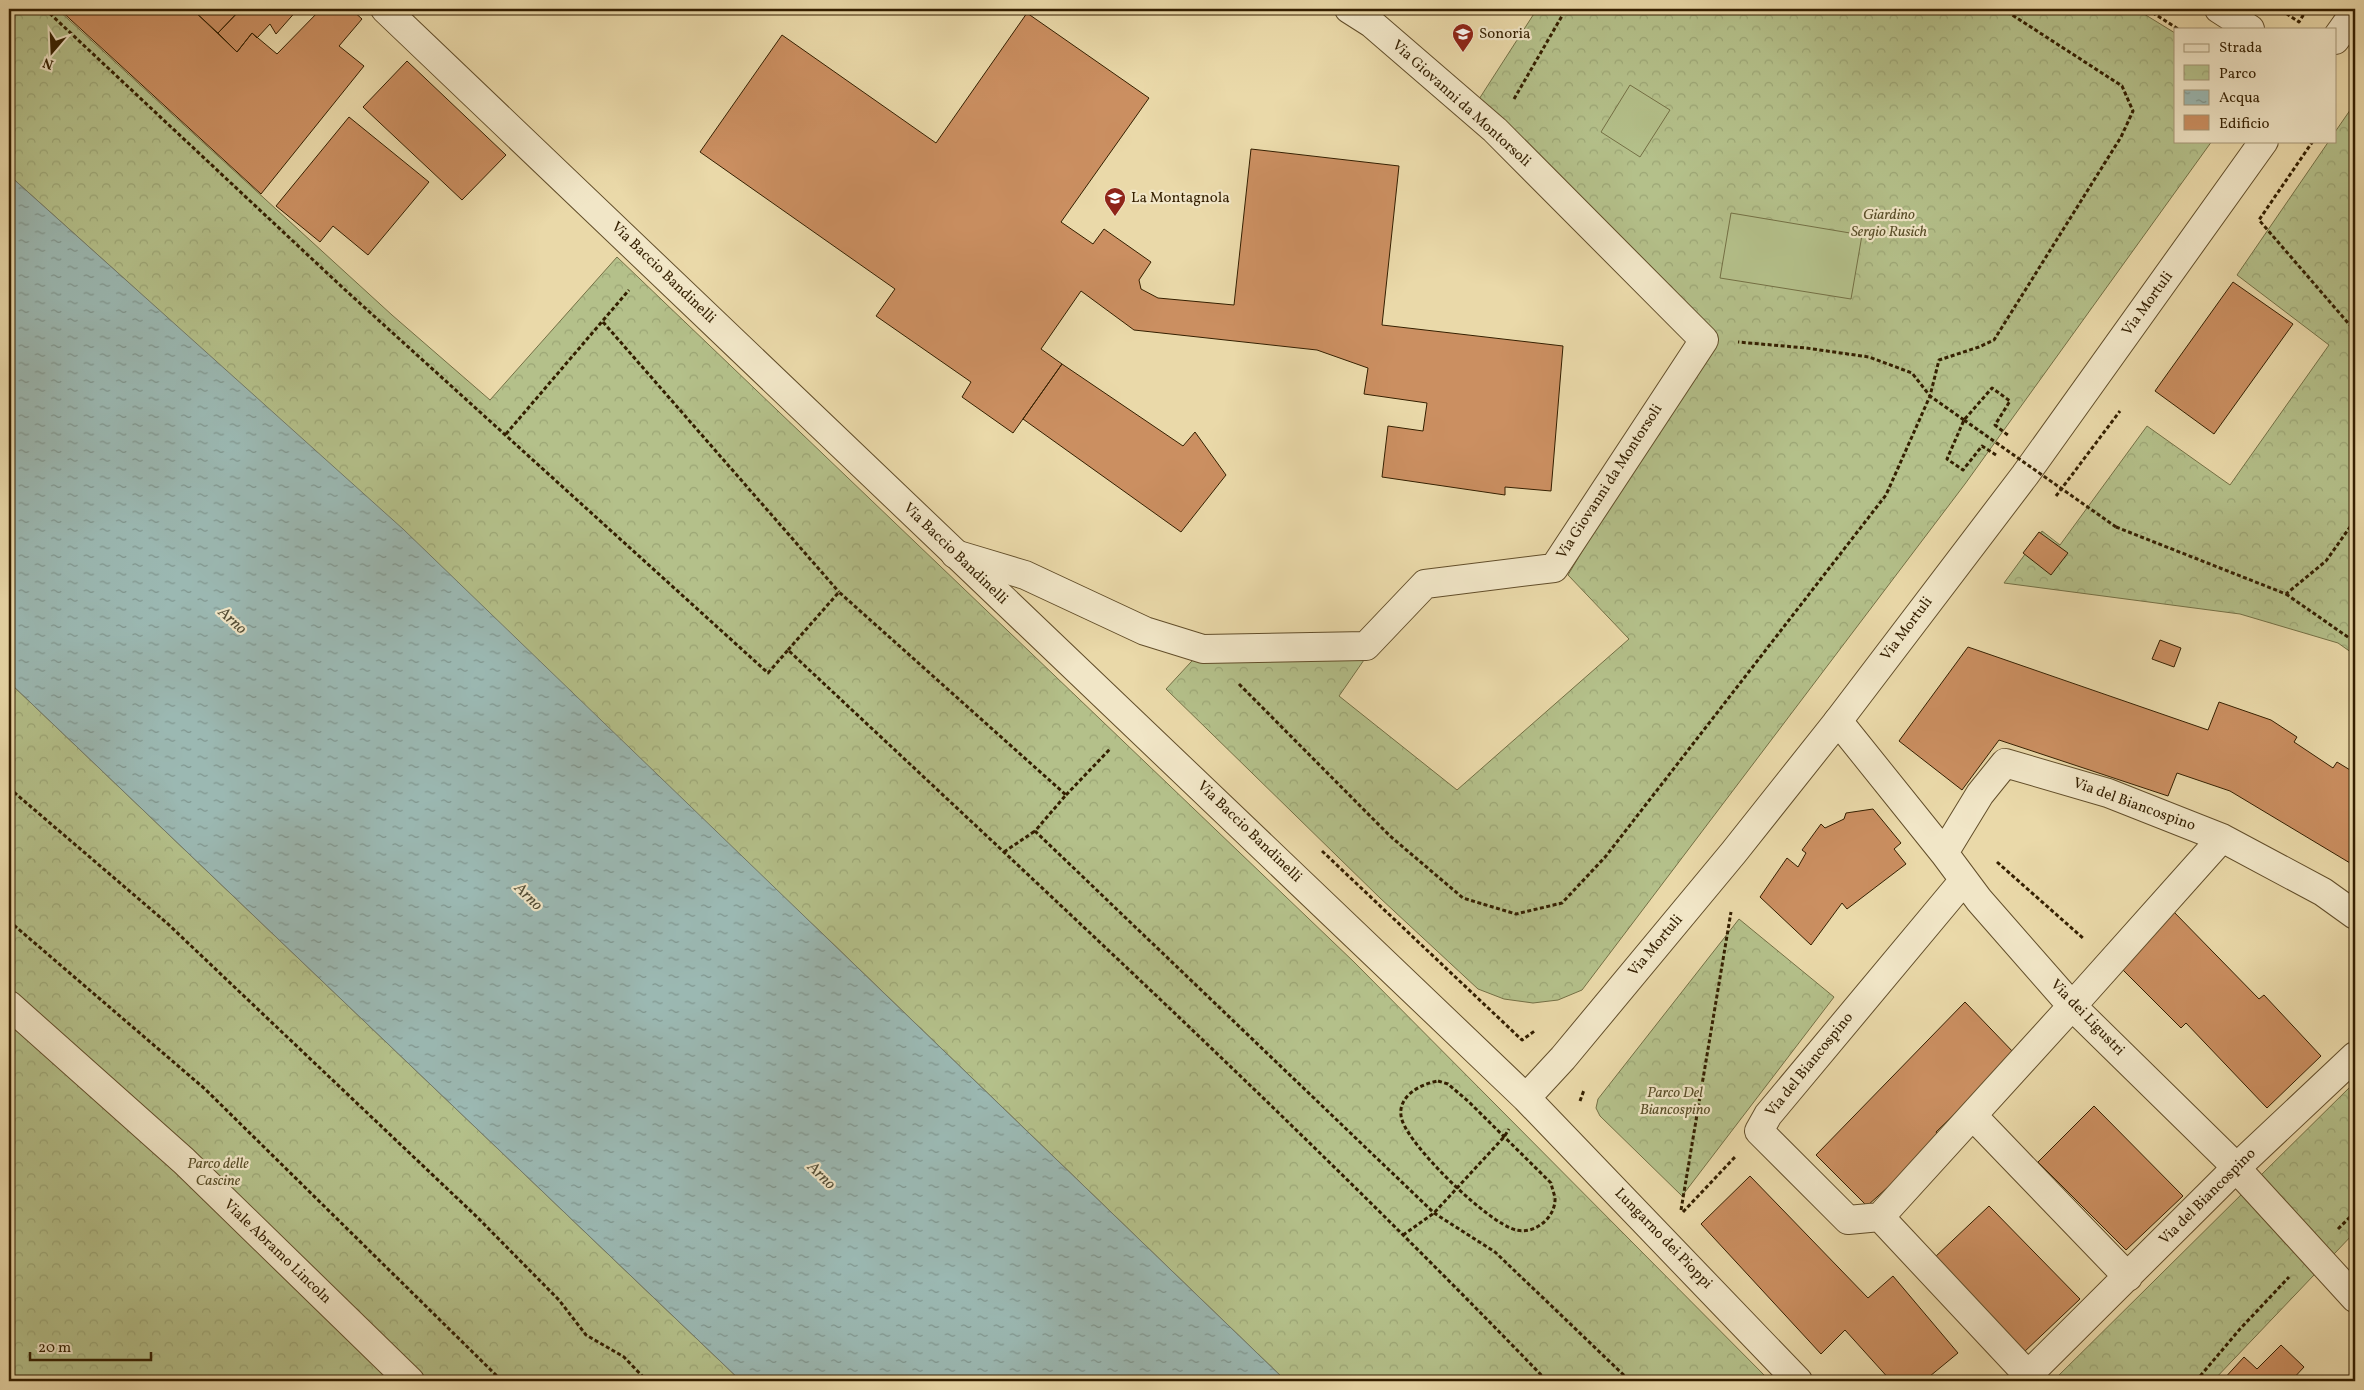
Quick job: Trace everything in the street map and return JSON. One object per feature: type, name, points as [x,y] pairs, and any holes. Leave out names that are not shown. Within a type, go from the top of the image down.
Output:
[{"type":"street","name":"Via Baccio Bandinelli","points":[[385,9],[1526,1098]]},
{"type":"street","name":"Via Giovanni da Montorsoli","points":[[955,554],[1025,574],[1145,631],[1203,648],[1366,646],[1424,584],[1554,568],[1704,340],[1495,130],[1371,23],[1349,9]]},
{"type":"street","points":[[2219,9],[2248,28]]},
{"type":"street","points":[[2336,39],[2355,12]]},
{"type":"street","name":"Via Mortuli","points":[[1526,1098],[1563,1058],[1734,852],[1838,721],[2032,466],[2263,142]]},
{"type":"street","name":"Via dei Ligustri","points":[[1838,721],[1964,880],[2072,1006],[2236,1168],[2355,1298]]},
{"type":"street","name":"Via del Biancospino","points":[[1944,853],[1980,794],[2005,763],[2108,793],[2222,838],[2323,892],[2355,915]]},
{"type":"street","points":[[1880,1217],[2222,838]]},
{"type":"street","name":"Via del Biancospino","points":[[1964,880],[1768,1115],[1759,1131],[1848,1220],[1880,1217],[2025,1378],[2236,1168],[2355,1056]]},
{"type":"street","name":"Viale Abramo Lincoln","points":[[9,1005],[184,1161],[410,1381]]},
{"type":"street","name":"Lungarno dei Pioppi","points":[[1526,1098],[1798,1381]]},
{"type":"street","points":[[1973,1116],[2128,1277]]},
{"type":"path","points":[[45,9],[342,287],[768,673],[839,592]]},
{"type":"path","points":[[1495,130],[1566,9]]},
{"type":"path","points":[[1203,648],[1390,836],[1463,898],[1516,914],[1562,903],[1606,856],[1886,495],[1930,396],[1940,360],[1994,340],[2121,137],[2133,111],[2122,86],[2004,9]]},
{"type":"path","points":[[2147,9],[2176,28]]},
{"type":"path","points":[[2279,9],[2299,22],[2307,9]]},
{"type":"path","points":[[2312,142],[2259,220],[2355,331]]},
{"type":"path","points":[[506,434],[652,262]]},
{"type":"path","points":[[602,322],[839,592],[1066,795]]},
{"type":"path","points":[[1704,340],[1806,348],[1869,357],[1912,373],[1930,396],[2116,527],[2286,594],[2355,642]]},
{"type":"path","points":[[1992,388],[2010,401],[1995,425],[2032,466],[1982,446],[1963,470],[1948,459],[1964,420],[1992,388]]},
{"type":"path","points":[[2286,594],[2326,561],[2355,520]]},
{"type":"path","points":[[788,650],[1186,1024],[1435,1264],[1547,1381]]},
{"type":"path","points":[[1004,852],[1035,831],[1116,742]]},
{"type":"path","points":[[9,788],[168,924],[477,1217],[559,1300],[586,1335],[624,1358],[647,1381]]},
{"type":"path","points":[[1958,828],[2111,963]]},
{"type":"path","points":[[1035,831],[1434,1213],[1496,1252],[1630,1381]]},
{"type":"path","points":[[1731,911],[1681,1214],[1759,1131]]},
{"type":"path","points":[[9,921],[205,1089],[502,1381]]},
{"type":"path","points":[[1438,1081],[1448,1084],[1504,1137],[1551,1183],[1555,1199],[1549,1215],[1538,1227],[1528,1231],[1516,1230],[1495,1220],[1458,1187],[1420,1149],[1402,1120],[1401,1108],[1410,1092],[1426,1083],[1438,1081]]},
{"type":"path","points":[[1403,1235],[1434,1213],[1504,1137],[1526,1098]]},
{"type":"path","points":[[2196,1381],[2240,1329],[2313,1253]]},
{"type":"green space","points":[[9,9],[57,9],[392,315],[490,400],[617,257],[1354,962],[1770,1381],[1286,1381],[826,937],[130,284],[9,175]]},
{"type":"green space","name":"Giardino Sergio Rusich","points":[[1537,9],[2136,9],[2174,32],[2174,142],[2211,142],[1965,484],[1582,990],[1558,1000],[1533,1003],[1504,999],[1478,989],[1380,898],[1166,689],[1203,649],[1373,647],[1339,696],[1457,790],[1629,639],[1568,575],[1708,340],[1472,110]]},
{"type":"green space","points":[[1630,85],[1670,110],[1640,157],[1601,132]]},
{"type":"green space","points":[[2355,103],[2355,655],[2338,643],[2240,614],[2004,583],[2042,531],[2060,545],[2147,426],[2230,485],[2329,345],[2237,275],[2328,142],[2336,142],[2336,131]]},
{"type":"green space","points":[[1731,213],[1862,235],[1851,299],[1720,278]]},
{"type":"green space","name":"Parco delle Cascine","points":[[9,682],[741,1381],[9,1381]]},
{"type":"green space","name":"Parco Del Biancospino","points":[[1739,919],[1834,997],[1682,1196],[1600,1116],[1596,1108],[1598,1099]]},
{"type":"green space","points":[[2355,1082],[2355,1232],[2213,1381],[2053,1381]]},
{"type":"water","name":"Arno","points":[[9,175],[403,529],[1286,1381],[741,1381],[9,682]]},
{"type":"building","points":[[59,9],[192,9],[237,52],[252,33],[277,54],[321,9],[351,9],[362,19],[339,46],[364,66],[261,194]]},
{"type":"building","points":[[192,9],[241,9],[218,33]]},
{"type":"building","points":[[241,9],[298,9],[276,34],[270,24],[257,38],[252,33],[237,52],[218,33]]},
{"type":"building","points":[[1027,13],[1149,98],[1061,222],[1093,244],[1104,229],[1151,262],[1139,280],[1141,289],[1158,298],[1234,305],[1251,149],[1399,166],[1382,325],[1563,346],[1551,491],[1505,487],[1505,495],[1382,477],[1388,426],[1423,431],[1427,403],[1364,394],[1368,368],[1317,350],[1134,330],[1081,291],[1041,349],[1062,364],[1013,433],[962,397],[971,382],[876,316],[895,289],[700,152],[782,35],[936,143]]},
{"type":"building","points":[[407,61],[506,155],[462,200],[363,107]]},
{"type":"building","points":[[349,117],[429,182],[368,255],[333,226],[320,242],[276,206]]},
{"type":"building","points":[[2233,282],[2293,324],[2214,434],[2155,391]]},
{"type":"building","points":[[1062,364],[1183,446],[1195,432],[1226,475],[1181,532],[1023,419]]},
{"type":"building","points":[[2039,532],[2068,553],[2051,575],[2023,553]]},
{"type":"building","points":[[2160,640],[2181,648],[2174,667],[2152,659]]},
{"type":"building","points":[[1968,647],[2208,730],[2219,702],[2271,720],[2297,737],[2294,742],[2333,768],[2337,762],[2355,773],[2355,866],[2230,791],[2177,773],[2168,796],[1999,740],[1962,790],[1899,741]]},
{"type":"building","points":[[1873,809],[1901,843],[1894,849],[1906,864],[1847,909],[1842,903],[1811,945],[1760,897],[1787,858],[1798,867],[1806,853],[1802,850],[1821,824],[1825,828],[1844,819],[1846,813]]},
{"type":"building","points":[[2172,910],[2259,999],[2264,995],[2321,1056],[2267,1108],[2186,1023],[2181,1028],[2121,968]]},
{"type":"building","points":[[1965,1002],[2016,1055],[1936,1132],[1941,1139],[1867,1206],[1816,1155]]},
{"type":"building","points":[[2094,1106],[2183,1196],[2126,1250],[2038,1162]]},
{"type":"building","points":[[1750,1176],[1868,1298],[1893,1276],[1958,1353],[1924,1381],[1891,1381],[1845,1330],[1821,1354],[1701,1224]]},
{"type":"building","points":[[1989,1206],[2080,1299],[2023,1353],[1934,1258]]},
{"type":"building","points":[[2281,1345],[2304,1367],[2291,1381],[2222,1381],[2244,1357],[2257,1369]]},
{"type":"place","name":"Sonoria","points":[[1463,53]]},
{"type":"place","name":"La Montagnola","points":[[1115,217]]}]
